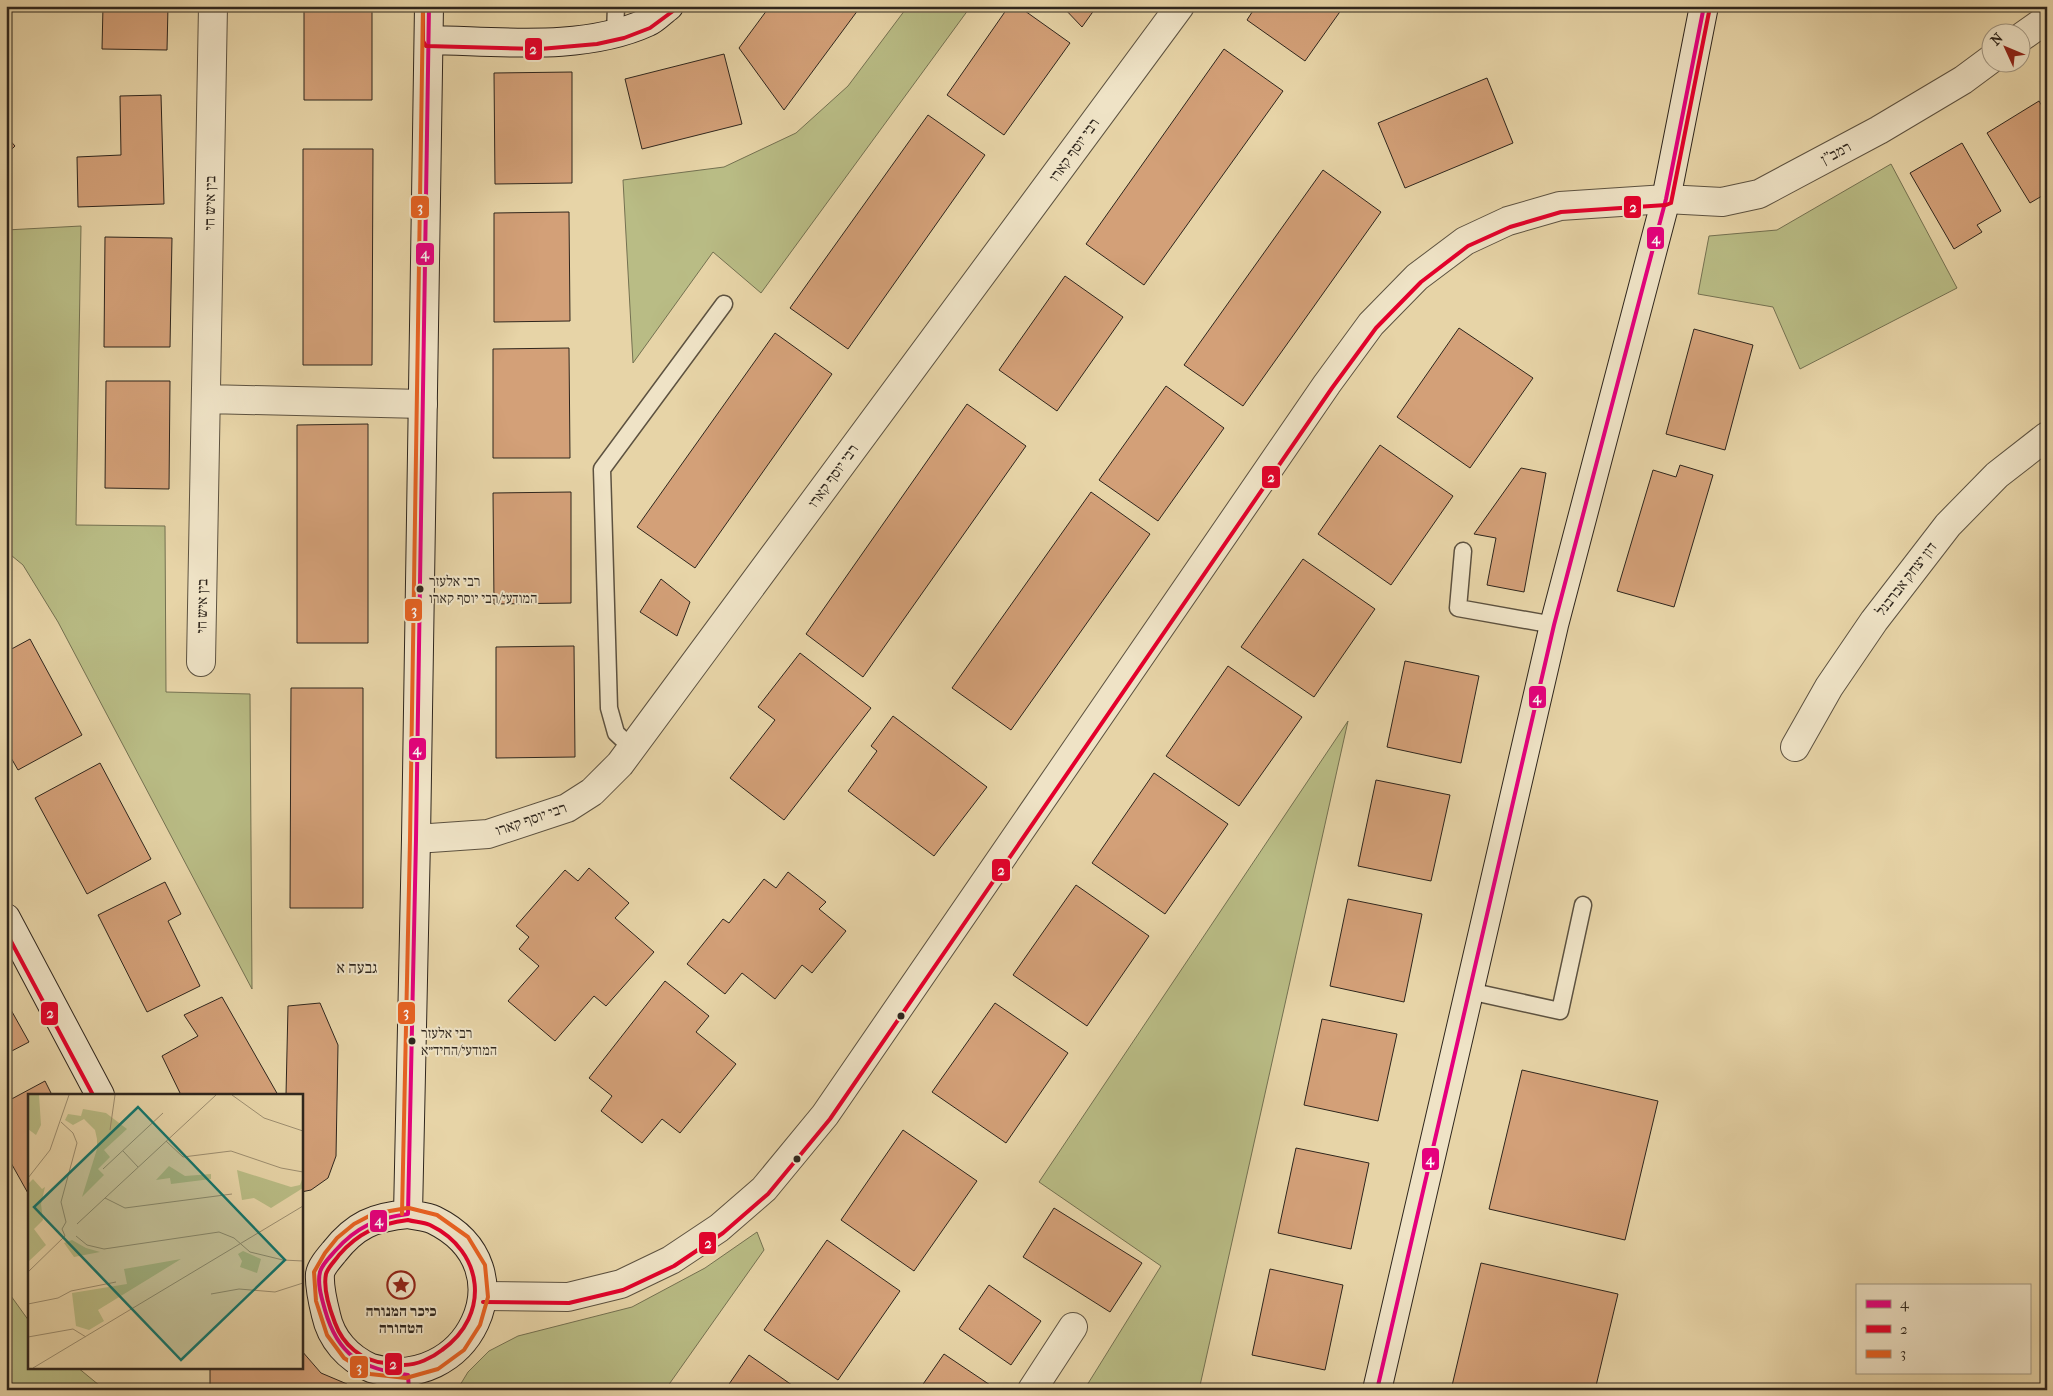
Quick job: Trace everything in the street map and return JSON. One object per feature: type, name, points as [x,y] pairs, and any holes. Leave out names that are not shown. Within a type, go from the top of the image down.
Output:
[{"type":"street","name":"בין איש חי","points":[[201,662],[214,6]]},
{"type":"street","points":[[408,1214],[429,6]]},
{"type":"street","points":[[428,40],[573,42],[615,34],[649,22],[669,6]]},
{"type":"street","name":"רבי יוסף קארו","points":[[416,839],[488,834],[567,808],[592,792],[620,764],[1180,6]]},
{"type":"street","points":[[1376,1390],[1554,625],[1666,198],[1704,6]]},
{"type":"street","points":[[2030,31],[2047,19]]},
{"type":"street","name":"רמב\"ן","points":[[483,1296],[568,1297],[621,1284],[671,1260],[719,1228],[764,1189],[825,1115],[1321,392],[1371,324],[1425,271],[1465,241],[1508,221],[1560,206],[1666,198],[1722,202],[1759,194],[1878,130],[1962,80],[1980,67]]},
{"type":"street","points":[[206,399],[423,404]]},
{"type":"street","name":"דון יצחק אברבנל","points":[[1795,747],[1829,687],[1874,621],[1948,525],[1996,475],[2047,436]]},
{"type":"street","points":[[6,918],[99,1094]]},
{"type":"street","points":[[408,1214],[432,1219],[453,1231],[459,1237],[470,1250],[480,1272],[483,1296],[479,1320],[468,1341],[452,1358],[408,1382],[360,1363],[341,1347],[328,1325],[311,1270],[328,1258],[346,1237],[364,1224],[386,1216],[408,1214]]},
{"type":"street","points":[[1032,1390],[1073,1327]]},
{"type":"lane","points":[[615,34],[616,6]]},
{"type":"lane","points":[[632,748],[616,733],[609,708],[602,469],[724,304]]},
{"type":"lane","points":[[1463,551],[1458,608],[1554,625]]},
{"type":"lane","points":[[1469,991],[1560,1011],[1583,906]]},
{"type":"green space","points":[[908,6],[971,6],[761,293],[713,252],[633,363],[623,180],[724,167],[796,133],[848,86]]},
{"type":"green space","points":[[1891,164],[1957,288],[1800,369],[1773,307],[1698,294],[1709,236],[1777,230]]},
{"type":"green space","points":[[81,226],[76,525],[165,526],[166,692],[250,694],[252,989],[58,622],[23,565],[6,551],[6,230]]},
{"type":"green space","points":[[1348,721],[1199,1390],[1084,1390],[1161,1266],[1039,1182]]},
{"type":"green space","points":[[757,1232],[764,1250],[665,1390],[457,1390],[468,1372],[489,1351],[518,1336],[632,1307],[705,1268]]},
{"type":"green space","points":[[6,1289],[28,1320],[28,1368],[78,1368],[105,1390],[6,1390]]},
{"type":"building","points":[[103,6],[168,6],[167,50],[102,49]]},
{"type":"building","points":[[304,6],[372,6],[372,100],[304,100]]},
{"type":"building","points":[[770,6],[861,6],[784,110],[739,48]]},
{"type":"building","points":[[1009,6],[1018,6],[1070,43],[1004,135],[947,95]]},
{"type":"building","points":[[1062,6],[1097,6],[1082,27]]},
{"type":"building","points":[[1256,6],[1344,6],[1305,61],[1247,20]]},
{"type":"building","points":[[1224,49],[1283,91],[1144,285],[1086,244]]},
{"type":"building","points":[[724,54],[742,124],[642,149],[625,79]]},
{"type":"building","points":[[572,72],[572,183],[495,184],[494,73]]},
{"type":"building","points":[[1487,78],[1513,143],[1405,188],[1378,123]]},
{"type":"building","points":[[161,95],[164,204],[78,207],[77,157],[121,155],[120,96]]},
{"type":"building","points":[[2039,101],[2047,114],[2047,193],[2030,203],[1987,133]]},
{"type":"building","points":[[928,115],[985,155],[848,349],[790,308]]},
{"type":"building","points":[[6,136],[15,146],[6,155]]},
{"type":"building","points":[[1962,143],[2001,211],[1977,225],[1982,232],[1954,249],[1910,173]]},
{"type":"building","points":[[303,149],[373,149],[372,365],[303,365]]},
{"type":"building","points":[[1323,170],[1381,212],[1243,406],[1184,365]]},
{"type":"building","points":[[569,212],[570,321],[494,322],[494,213]]},
{"type":"building","points":[[105,237],[172,238],[170,347],[104,347]]},
{"type":"building","points":[[1065,276],[1123,317],[1057,411],[999,370]]},
{"type":"building","points":[[1459,328],[1533,378],[1470,468],[1397,417]]},
{"type":"building","points":[[1694,329],[1753,345],[1725,450],[1666,434]]},
{"type":"building","points":[[775,333],[832,374],[695,568],[637,527]]},
{"type":"building","points":[[569,348],[570,458],[493,458],[493,349]]},
{"type":"building","points":[[106,381],[170,381],[169,489],[105,488]]},
{"type":"building","points":[[1166,386],[1224,428],[1158,521],[1099,480]]},
{"type":"building","points":[[967,404],[1026,446],[863,677],[806,634]]},
{"type":"building","points":[[368,424],[368,643],[297,643],[297,425]]},
{"type":"building","points":[[1380,445],[1453,496],[1391,585],[1318,534]]},
{"type":"building","points":[[1680,465],[1713,475],[1674,607],[1617,591],[1653,470],[1676,477]]},
{"type":"building","points":[[1521,468],[1546,473],[1524,592],[1487,585],[1496,538],[1474,534]]},
{"type":"building","points":[[571,492],[571,603],[494,604],[493,493]]},
{"type":"building","points":[[1091,492],[1150,534],[1011,730],[952,688]]},
{"type":"building","points":[[1303,559],[1375,609],[1314,697],[1241,647]]},
{"type":"building","points":[[661,579],[690,602],[677,636],[640,612]]},
{"type":"building","points":[[30,639],[82,735],[18,770],[6,749],[6,652]]},
{"type":"building","points":[[574,646],[575,757],[496,758],[496,647]]},
{"type":"building","points":[[800,653],[871,708],[784,820],[730,778],[775,720],[758,707]]},
{"type":"building","points":[[1405,661],[1479,676],[1461,763],[1387,747]]},
{"type":"building","points":[[1228,666],[1302,717],[1239,806],[1166,756]]},
{"type":"building","points":[[291,688],[363,688],[363,908],[290,908]]},
{"type":"building","points":[[893,716],[987,787],[934,856],[848,791],[877,751],[871,746]]},
{"type":"building","points":[[100,763],[151,859],[87,894],[35,798]]},
{"type":"building","points":[[1154,773],[1228,824],[1165,914],[1092,863]]},
{"type":"building","points":[[1376,780],[1450,795],[1431,881],[1358,866]]},
{"type":"building","points":[[589,868],[629,903],[615,918],[654,952],[606,1006],[594,996],[555,1041],[508,1001],[539,966],[519,949],[529,937],[516,926],[565,870],[578,881]]},
{"type":"building","points":[[788,872],[826,902],[819,909],[846,931],[812,973],[802,965],[775,999],[742,973],[725,994],[687,964],[723,919],[729,923],[764,879],[776,888]]},
{"type":"building","points":[[165,882],[181,914],[168,921],[200,986],[147,1012],[98,915]]},
{"type":"building","points":[[1076,885],[1149,936],[1087,1026],[1013,975]]},
{"type":"building","points":[[1348,899],[1422,914],[1404,1002],[1330,986]]},
{"type":"building","points":[[665,981],[709,1016],[696,1032],[736,1064],[680,1133],[662,1119],[642,1143],[601,1111],[612,1096],[589,1078]]},
{"type":"building","points":[[222,997],[277,1094],[181,1094],[162,1056],[198,1036],[184,1015]]},
{"type":"building","points":[[6,1001],[29,1042],[6,1054]]},
{"type":"building","points":[[320,1003],[338,1045],[336,1156],[328,1178],[311,1190],[302,1192],[302,1094],[286,1094],[288,1006]]},
{"type":"building","points":[[995,1003],[1068,1053],[1006,1143],[932,1092]]},
{"type":"building","points":[[1322,1019],[1397,1034],[1378,1121],[1304,1105]]},
{"type":"building","points":[[1522,1070],[1658,1101],[1625,1240],[1489,1209]]},
{"type":"building","points":[[45,1081],[52,1094],[28,1094],[28,1193],[6,1154],[6,1102]]},
{"type":"building","points":[[903,1130],[977,1181],[914,1271],[841,1220]]},
{"type":"building","points":[[1296,1148],[1369,1163],[1351,1249],[1278,1233]]},
{"type":"building","points":[[1054,1208],[1142,1263],[1110,1312],[1023,1257]]},
{"type":"building","points":[[827,1240],[900,1291],[838,1380],[764,1330]]},
{"type":"building","points":[[1481,1263],[1618,1294],[1595,1390],[1451,1390]]},
{"type":"building","points":[[1270,1269],[1343,1285],[1325,1370],[1252,1355]]},
{"type":"building","points":[[989,1285],[1041,1321],[1011,1365],[959,1329]]},
{"type":"building","points":[[302,1351],[321,1373],[347,1384],[347,1390],[273,1390],[273,1387],[210,1385],[210,1368],[302,1368]]},
{"type":"building","points":[[944,1354],[996,1389],[919,1390]]},
{"type":"building","points":[[749,1355],[799,1390],[725,1390]]},
{"type":"transit line","name":"2","points":[[423,6],[423,41],[426,46],[540,49],[597,44],[624,38],[650,28],[673,11]]},
{"type":"transit line","name":"3","points":[[402,1214],[423,6]]},
{"type":"transit line","name":"4","points":[[409,1390],[408,1375],[377,1369],[354,1358],[345,1349],[330,1326],[319,1281],[324,1263],[351,1236],[377,1221],[408,1214],[429,6]]},
{"type":"transit line","name":"4","points":[[1377,1390],[1554,625],[1666,199],[1704,6]]},
{"type":"transit line","name":"2","points":[[483,1302],[569,1303],[623,1290],[674,1266],[723,1233],[768,1194],[830,1119],[1332,388],[1376,328],[1421,282],[1468,246],[1510,227],[1561,212],[1666,205],[1671,203],[1710,7]]},
{"type":"transit line","name":"2","points":[[6,932],[92,1094]]},
{"type":"transit line","name":"3","points":[[407,1208],[373,1214],[354,1224],[337,1238],[325,1253],[314,1272],[316,1301],[327,1335],[344,1358],[370,1374],[406,1378],[438,1369],[464,1350],[480,1325],[488,1297],[485,1265],[468,1237],[437,1215],[409,1208]]},
{"type":"transit line","name":"2","points":[[408,1220],[430,1225],[448,1236],[462,1251],[470,1267],[475,1284],[474,1302],[468,1319],[458,1336],[434,1356],[409,1365],[377,1362],[361,1355],[348,1345],[343,1338],[333,1318],[325,1286],[326,1274],[330,1266],[346,1247],[361,1235],[387,1224],[408,1220]]},
{"type":"place","name":"רבי אלעזר המודעי/רבי יוסף קארו","points":[[420,589]]},
{"type":"place","name":"רבי אלעזר המודעי/החיד״א","points":[[412,1041]]},
{"type":"place","name":"כיכר המנורה הטהורה","points":[[401,1285]]},
{"type":"district","name":"גבעה א","points":[[357,967]]}]
